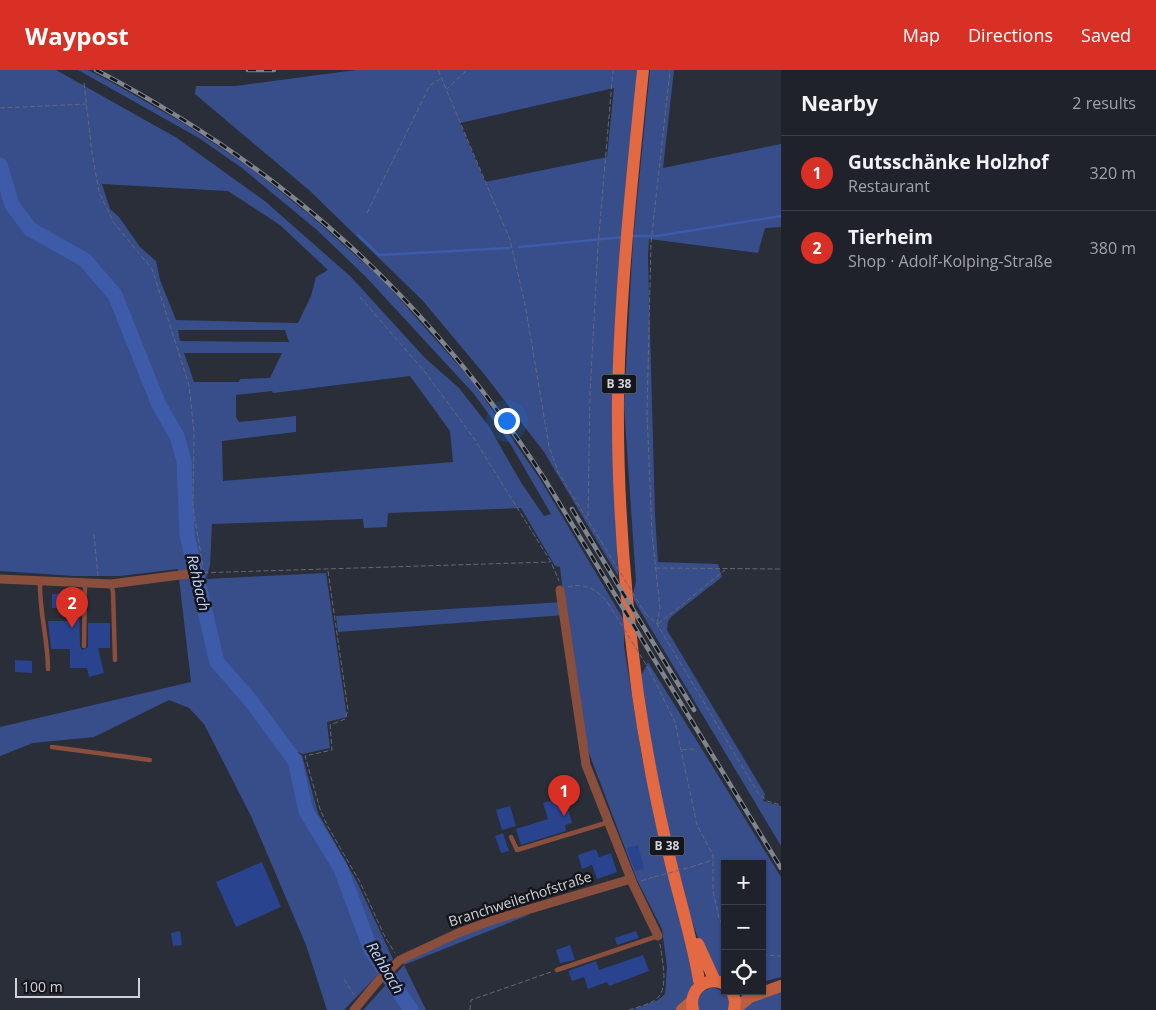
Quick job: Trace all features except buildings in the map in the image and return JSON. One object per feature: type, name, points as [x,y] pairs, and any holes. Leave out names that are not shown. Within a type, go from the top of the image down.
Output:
[{"type":"main road","name":"B 38","points":[[643,70],[626,246],[620,335],[618,400],[620,511],[624,571],[639,699],[662,822],[685,912],[700,986]]},
{"type":"main road","name":"B 38","points":[[685,912],[720,983]]},
{"type":"main road","points":[[689,1007],[693,994],[700,986],[720,983]]},
{"type":"main road","points":[[734,995],[735,1009]]},
{"type":"street","points":[[0,579],[110,584],[188,574]]},
{"type":"street","points":[[560,590],[586,766],[632,881],[658,936]]},
{"type":"street","name":"Branchweilerhofstraße","points":[[356,1006],[400,960],[458,933],[493,920],[632,881]]},
{"type":"street","points":[[766,985],[781,982]]},
{"type":"street","points":[[735,1009],[750,997],[781,986]]},
{"type":"lane","points":[[40,581],[40,608],[45,623],[48,668]]},
{"type":"lane","points":[[84,646],[85,584]]},
{"type":"lane","points":[[110,584],[113,592],[116,660]]},
{"type":"lane","points":[[52,747],[150,760]]},
{"type":"lane","points":[[511,837],[518,850],[609,822]]},
{"type":"lane","points":[[557,970],[658,936]]},
{"type":"path","points":[[438,70],[510,240],[525,304],[549,446],[558,472],[588,517],[645,613],[657,624],[758,793],[766,801],[781,805]]},
{"type":"path","points":[[446,90],[467,70]]},
{"type":"path","points":[[588,517],[590,394],[598,246],[614,70]]},
{"type":"path","points":[[657,624],[660,608],[654,568],[646,412],[652,227],[670,70]]},
{"type":"path","points":[[367,213],[430,85],[441,79]]},
{"type":"path","points":[[84,82],[92,153],[99,192],[114,223],[152,269],[189,384],[194,432],[193,508],[204,573],[328,571],[552,562]]},
{"type":"path","points":[[0,108],[87,104]]},
{"type":"path","points":[[360,297],[425,372],[473,437],[552,562],[560,590],[580,585],[598,592],[608,603],[650,671],[673,716],[697,825],[714,860],[713,891],[721,922]]},
{"type":"path","points":[[94,534],[98,584]]},
{"type":"path","points":[[654,568],[781,569]]},
{"type":"path","points":[[657,624],[726,569]]},
{"type":"path","points":[[328,571],[348,710],[345,719],[330,724],[332,750],[305,756],[320,809],[327,825],[360,882],[385,937],[400,960]]},
{"type":"path","points":[[682,750],[692,748],[697,752]]},
{"type":"path","points":[[632,881],[654,877],[714,860]]},
{"type":"path","points":[[629,1010],[654,1001],[660,996],[664,987],[658,936]]},
{"type":"path","points":[[766,955],[781,956]]},
{"type":"path","points":[[470,1010],[471,1000],[557,970]]},
{"type":"path","points":[[344,979],[356,1006]]},
{"type":"shaded area","points":[[0,70],[56,70],[177,138],[266,202],[351,277],[425,358],[459,388],[488,425],[522,484],[544,516],[551,514],[511,445],[474,394],[366,277],[317,230],[242,168],[199,138],[78,70],[88,70],[183,123],[251,168],[310,215],[383,280],[473,382],[540,479],[625,622],[624,646],[642,758],[694,981],[687,1000],[677,1010],[632,1010],[658,1000],[665,994],[667,967],[662,929],[637,880],[587,748],[565,615],[338,632],[336,616],[564,602],[560,567],[555,566],[521,508],[388,513],[387,527],[364,528],[363,519],[212,524],[210,565],[206,579],[326,573],[347,717],[327,722],[330,748],[303,754],[295,751],[302,755],[318,813],[357,882],[393,959],[344,1010],[327,1010],[306,945],[251,816],[204,724],[189,708],[169,700],[94,737],[33,743],[0,756],[0,727],[191,682],[178,569],[120,576],[74,576],[0,571]],"holes":[[[102,184],[228,191],[280,225],[328,270],[316,277],[311,296],[298,323],[176,320],[160,280],[156,261],[140,247],[119,217],[110,209]],[[178,330],[285,330],[289,342],[180,341]],[[184,353],[282,353],[270,378],[240,379],[239,382],[194,382]],[[410,376],[450,431],[453,462],[223,481],[222,441],[296,432],[296,416],[239,422],[236,417],[236,395],[272,391],[273,393]]]},
{"type":"shaded area","points":[[356,70],[637,70],[614,396],[618,576],[544,452],[484,374],[423,301],[310,191],[195,94],[196,86],[236,86]],"holes":[[[614,88],[607,157],[485,182],[460,123]]]},
{"type":"shaded area","points":[[650,70],[674,70],[663,168],[781,144],[781,227],[765,228],[758,253],[649,239],[648,258],[658,562],[718,564],[722,577],[672,616],[668,621],[667,630],[765,794],[763,801],[781,806],[781,846],[632,597],[636,582],[624,405],[633,241]]},
{"type":"shaded area","points":[[648,662],[781,877],[781,977],[766,981],[766,860],[721,860],[721,975],[710,963],[696,932],[683,891],[661,796],[642,687],[642,674]]},
{"type":"shaded area","points":[[531,914],[404,965],[400,956],[462,927]]},
{"type":"shaded area","points":[[404,965],[426,1010],[363,1010]]},
{"type":"shaded area","points":[[712,987],[721,990],[721,995],[726,995],[729,1000],[728,1010],[698,1010],[698,1002],[704,991]]},
{"type":"shaded area","points":[[781,991],[781,1010],[739,1010],[740,1008]]},
{"type":"waterway","name":"Rehbach","points":[[0,165],[12,205],[30,229],[85,260],[115,295],[159,405],[177,436],[184,461],[187,535],[217,662],[251,701],[295,761],[306,811],[340,867],[371,950],[411,1010]]},
{"type":"waterway","points":[[632,236],[657,236],[781,216]]},
{"type":"waterway","points":[[358,235],[379,255],[510,248]]},
{"type":"waterway","points":[[519,247],[624,237]]},
{"type":"railway","points":[[96,70],[165,109],[230,151],[291,196],[348,244],[401,296],[452,352],[499,413],[544,478],[781,868]]},
{"type":"railway","points":[[248,70],[274,70]]},
{"type":"railway","points":[[572,509],[694,710]]},
{"type":"place","name":"Tierheim","points":[[72,628]]},
{"type":"place","name":"Gutsschänke Holzhof","points":[[564,816]]}]
